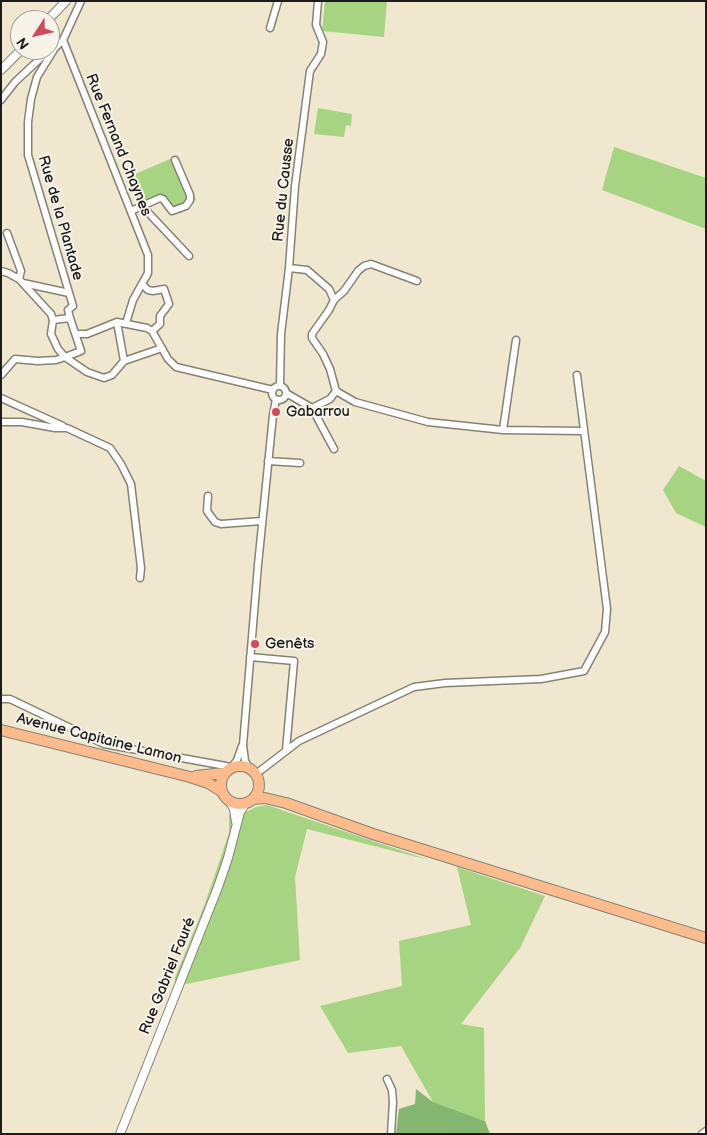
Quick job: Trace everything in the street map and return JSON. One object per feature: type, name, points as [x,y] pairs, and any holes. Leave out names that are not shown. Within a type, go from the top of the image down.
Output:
[{"type":"main road","name":"Avenue Capitaine Lamon","points":[[1,730],[190,776],[208,783],[221,791]]},
{"type":"main road","points":[[286,803],[266,791],[254,775],[244,766],[228,770],[220,785],[221,791],[230,802],[236,804],[265,798],[286,803],[388,839],[706,938]]},
{"type":"main road","name":"Avenue Capitaine Lamon","points":[[190,776],[214,776],[228,770]]},
{"type":"main road","points":[[250,801],[258,789],[254,775]]},
{"type":"street","points":[[63,40],[81,1]]},
{"type":"street","points":[[270,28],[278,1]]},
{"type":"street","name":"Rue du Causse","points":[[280,386],[281,334],[289,268],[295,186],[310,71],[321,54],[323,42],[316,25],[318,1]]},
{"type":"street","name":"Rue de la Plantade","points":[[60,43],[63,40]]},
{"type":"street","name":"Rue Fernand Chaynes","points":[[63,40],[148,255],[148,273],[133,300],[126,324]]},
{"type":"street","points":[[1,70],[11,60]]},
{"type":"street","points":[[1,100],[15,82],[39,60]]},
{"type":"street","name":"Rue de la Plantade","points":[[48,60],[37,77],[31,99],[28,122],[28,155],[73,306],[68,310],[70,318]]},
{"type":"street","points":[[131,211],[160,198],[163,199],[172,211],[186,206],[190,200],[190,195],[175,160]]},
{"type":"street","points":[[142,206],[189,256]]},
{"type":"street","points":[[7,232],[21,271],[20,281]]},
{"type":"street","points":[[416,281],[371,264],[364,266],[358,271],[344,291],[334,300],[330,310],[312,334],[312,338],[330,369],[336,391],[355,402],[428,422],[503,430],[584,431]]},
{"type":"street","points":[[289,268],[307,270],[329,289],[334,300]]},
{"type":"street","points":[[1,271],[20,281],[51,314],[54,320],[51,334],[58,349],[65,357],[86,372],[104,378],[112,375],[124,361],[162,348]]},
{"type":"street","points":[[20,281],[69,293]]},
{"type":"street","points":[[142,284],[148,290],[153,291],[164,288],[169,304],[160,316],[160,324],[152,331]]},
{"type":"street","points":[[1,375],[15,359],[56,360],[81,351],[70,318],[54,320]]},
{"type":"street","points":[[76,334],[87,334],[118,322],[147,328],[152,331],[168,360],[176,367],[273,390],[280,386],[284,388],[286,393],[312,408],[334,449]]},
{"type":"street","points":[[118,322],[124,361]]},
{"type":"street","points":[[503,430],[516,340]]},
{"type":"street","points":[[273,390],[273,396],[276,399],[262,521],[243,745],[245,760],[254,775],[299,741],[414,687],[445,683],[541,679],[584,671],[605,632],[607,609],[577,375]]},
{"type":"street","points":[[312,408],[330,399],[336,391]]},
{"type":"street","points":[[276,399],[283,399],[286,393]]},
{"type":"street","points":[[1,398],[110,448],[131,484],[141,568],[140,578]]},
{"type":"street","points":[[1,422],[22,422],[55,428],[67,428]]},
{"type":"street","points":[[268,461],[300,463]]},
{"type":"street","points":[[208,496],[207,511],[215,522],[221,524],[262,521]]},
{"type":"street","points":[[250,657],[294,661],[286,750]]},
{"type":"street","points":[[1,699],[10,699],[104,744],[226,766],[228,770],[238,760],[243,745]]},
{"type":"street","name":"Rue Gabriel Fauré","points":[[120,1134],[225,868],[241,810],[250,801]]},
{"type":"street","name":"Rue Gabriel Fauré","points":[[230,802],[234,809],[236,827]]},
{"type":"street","points":[[387,1078],[392,1090],[393,1102],[391,1134]]},
{"type":"street","points":[[702,1134],[706,1132]]},
{"type":"green space","points":[[325,1],[387,1],[384,37],[322,31]]},
{"type":"green space","points":[[318,108],[352,114],[351,126],[346,125],[344,137],[314,134]]},
{"type":"green space","points":[[614,147],[706,178],[706,229],[602,190]]},
{"type":"green space","points":[[177,156],[196,200],[174,209],[164,195],[138,206],[126,178]]},
{"type":"green space","points":[[679,466],[706,481],[706,527],[676,513],[663,490]]},
{"type":"green space","points":[[267,805],[429,860],[307,829],[295,877],[300,960],[187,984],[174,980],[203,909],[229,833],[229,815]]},
{"type":"green space","points":[[457,867],[545,896],[520,948],[461,1024],[484,1028],[485,1121],[433,1102],[401,1046],[348,1053],[320,1006],[402,986],[399,941],[471,925]]},
{"type":"green space","points":[[416,1089],[433,1102],[485,1121],[490,1134],[396,1134],[399,1109],[415,1104]]},
{"type":"place","name":"Gabarrou","points":[[276,412]]},
{"type":"place","name":"Genêts","points":[[255,644]]}]
